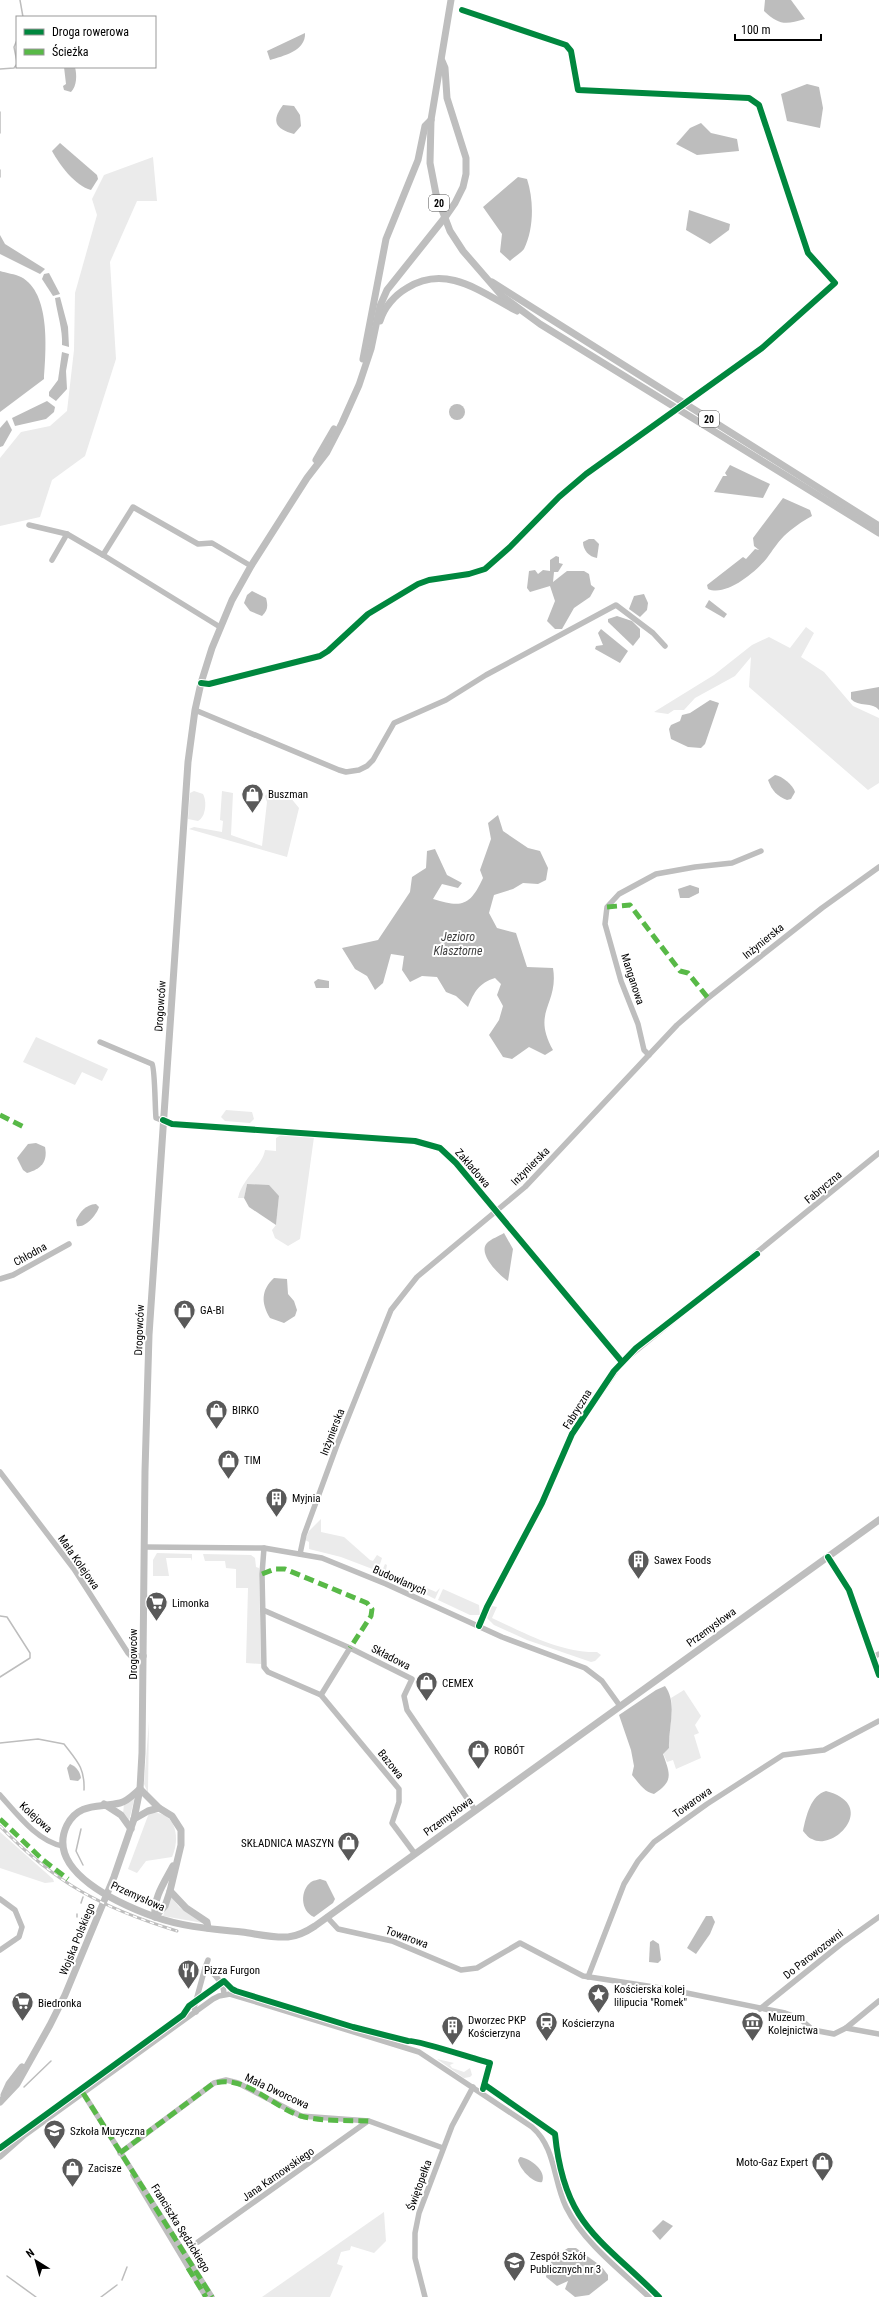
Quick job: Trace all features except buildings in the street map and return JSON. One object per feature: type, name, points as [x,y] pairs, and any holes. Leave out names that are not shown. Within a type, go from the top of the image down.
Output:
[{"type":"main road","name":"20","points":[[452,0],[431,120],[430,163],[440,209],[450,231],[463,252],[502,296],[540,324],[879,533]]},
{"type":"main road","points":[[311,471],[329,448],[352,403],[371,349],[380,306],[388,290],[455,203],[466,174],[466,158],[447,98],[445,68],[442,61]]},
{"type":"main road","points":[[311,471],[338,421],[356,380],[368,341],[386,238],[418,160],[425,126],[431,120]]},
{"type":"main road","name":"20","points":[[482,274],[527,305],[879,526]]},
{"type":"main road","points":[[376,327],[379,324],[386,308],[399,293],[420,281],[441,278],[466,283],[540,324]]},
{"type":"main road","name":"Drogowców","points":[[131,1829],[140,1789],[142,1753],[144,1547],[149,1335],[188,762],[195,710],[201,683],[220,627],[251,566],[311,471]]},
{"type":"main road","name":"Przemysłowa","points":[[63,1846],[72,1868],[85,1880],[114,1898],[156,1917],[208,1928],[286,1937],[299,1935],[327,1917],[879,1520]]},
{"type":"main road","points":[[63,1846],[64,1832],[73,1817],[88,1806],[120,1803],[130,1798],[140,1789],[159,1808],[172,1816],[181,1830],[181,1846],[176,1860],[154,1905],[156,1917]]},
{"type":"main road","points":[[104,1804],[121,1814],[131,1829]]},
{"type":"main road","points":[[134,1819],[148,1811],[159,1808]]},
{"type":"main road","name":"Wojska Polskiego","points":[[1,2099],[9,2084],[34,2053],[65,1995],[114,1877],[131,1829]]},
{"type":"main road","points":[[156,1917],[165,1906],[170,1891],[176,1860]]},
{"type":"main road","points":[[170,1891],[186,1908],[207,1922],[208,1928]]},
{"type":"street","points":[[201,683],[208,684],[320,656],[328,651],[368,614],[418,584],[429,580],[469,574],[485,569],[581,479],[781,333],[835,284],[808,253],[759,105],[749,98],[578,90],[571,51],[566,45],[462,10]]},
{"type":"street","points":[[103,555],[133,506],[198,544],[212,543],[251,566]]},
{"type":"street","points":[[29,525],[67,534],[220,627]]},
{"type":"street","points":[[52,560],[67,534]]},
{"type":"street","points":[[195,710],[206,713],[236,729],[339,770],[359,770],[373,760],[394,723],[446,700],[486,675],[616,604],[653,633],[665,646]]},
{"type":"street","name":"Manganowa","points":[[649,1055],[644,1050],[638,1024],[621,981],[606,924],[607,907],[619,894],[656,874],[695,867],[732,863],[761,851]]},
{"type":"street","name":"Inżynierska","points":[[300,1554],[323,1482],[391,1310],[417,1277],[525,1187],[677,1025],[718,989],[762,957],[822,908],[879,867]]},
{"type":"street","points":[[100,1042],[154,1065],[156,1118],[163,1120]]},
{"type":"street","name":"Zakładowa","points":[[163,1120],[172,1124],[426,1143],[446,1152],[622,1362]]},
{"type":"street","name":"Fabryczna","points":[[479,1626],[487,1607],[542,1503],[572,1434],[622,1362],[879,1153]]},
{"type":"street","name":"Chłodna","points":[[0,1280],[13,1275],[69,1244]]},
{"type":"street","name":"Mała Kolejowa","points":[[0,1472],[74,1569],[128,1653],[131,1656],[144,1656]]},
{"type":"street","name":"Budowlanych","points":[[144,1547],[264,1548],[300,1554],[344,1566],[537,1651],[585,1668],[602,1681],[620,1706]]},
{"type":"street","name":"Bazowa","points":[[264,1548],[264,1667],[268,1672],[321,1695],[399,1789],[399,1802],[392,1824],[415,1854]]},
{"type":"street","points":[[828,1557],[849,1590],[879,1676]]},
{"type":"street","name":"Składowa","points":[[263,1610],[350,1648],[412,1679],[404,1696],[407,1710],[475,1810]]},
{"type":"street","points":[[321,1695],[350,1648]]},
{"type":"street","points":[[873,1657],[879,1654]]},
{"type":"street","name":"Towarowa","points":[[588,1977],[624,1884],[638,1861],[654,1842],[707,1804],[783,1754],[824,1750],[879,1721]]},
{"type":"street","name":"Kolejowa","points":[[0,1795],[24,1821],[49,1842],[63,1846]]},
{"type":"street","points":[[0,1899],[15,1910],[20,1918],[22,1927],[19,1937],[0,1950]]},
{"type":"street","name":"Towarowa","points":[[327,1917],[338,1929],[392,1940],[460,1970],[477,1968],[520,1943],[577,1974],[588,1977],[667,1989],[760,2008],[799,2018],[813,2030],[834,2034],[846,2028],[879,2034]]},
{"type":"street","name":"Do Parowozowni","points":[[760,2008],[841,1944],[879,1917]]},
{"type":"street","points":[[196,2012],[194,2008],[208,1960]]},
{"type":"street","points":[[205,1968],[211,1970],[223,1986],[224,1994]]},
{"type":"street","points":[[0,2158],[18,2141],[219,1996],[224,1994],[235,1996],[419,2052],[473,2087],[539,2133],[549,2150],[566,2206],[575,2223],[597,2248],[649,2297]]},
{"type":"street","points":[[846,2028],[879,2001]]},
{"type":"street","name":"Mała Dworcowa","points":[[120,2153],[214,2083],[226,2080],[238,2083],[301,2116],[369,2121],[443,2148]]},
{"type":"street","name":"Świętopełka","points":[[425,2297],[415,2258],[415,2234],[419,2213],[452,2126],[473,2087]]},
{"type":"street","name":"Franciszka Sędzickiego","points":[[83,2093],[212,2297]]},
{"type":"street","name":"Jana Karnowskiego","points":[[198,2242],[369,2121]]},
{"type":"street","name":"Franciszka Sędzickiego","points":[[131,2170],[136,2181],[206,2297]]},
{"type":"shaded area","points":[[153,157],[157,201],[137,201],[110,262],[116,359],[85,456],[52,480],[40,517],[0,526],[0,458],[21,432],[50,426],[67,411],[74,350],[75,293],[97,215],[92,199],[104,175]]},
{"type":"shaded area","points":[[806,627],[814,633],[801,657],[824,672],[853,706],[879,718],[879,783],[868,790],[749,687],[751,657],[735,676],[695,698],[684,710],[674,710],[668,714],[654,712],[714,675],[752,645],[769,637],[790,648]]},
{"type":"shaded area","points":[[271,790],[290,797],[299,808],[287,857],[189,829],[194,827],[222,832],[223,821],[220,820],[222,791],[233,793],[231,835],[262,846],[267,802],[265,796]]},
{"type":"shaded area","points":[[194,791],[203,794],[205,801],[203,816],[198,821],[188,819],[190,793]]},
{"type":"shaded area","points":[[36,1037],[108,1069],[102,1081],[82,1072],[75,1085],[23,1062]]},
{"type":"shaded area","points":[[226,1110],[252,1112],[254,1119],[250,1123],[225,1121],[221,1117]]},
{"type":"shaded area","points":[[281,1135],[314,1137],[300,1239],[288,1246],[275,1238],[272,1230],[276,1225],[279,1196],[247,1184],[244,1198],[238,1198],[243,1184],[260,1162],[265,1150],[276,1151],[276,1138]]},
{"type":"shaded area","points":[[321,1519],[321,1532],[344,1537],[370,1560],[373,1561],[377,1555],[382,1558],[379,1567],[383,1569],[385,1564],[387,1565],[386,1570],[436,1592],[440,1588],[435,1599],[383,1573],[341,1557],[309,1549],[309,1542],[305,1540],[309,1531]]},
{"type":"shaded area","points":[[157,1553],[192,1554],[192,1561],[191,1558],[166,1558],[169,1576],[153,1576],[153,1560]]},
{"type":"shaded area","points":[[203,1554],[251,1555],[255,1558],[256,1567],[259,1568],[261,1664],[246,1663],[248,1588],[236,1588],[236,1569],[226,1568],[225,1561],[205,1561]]},
{"type":"shaded area","points":[[443,1589],[479,1605],[480,1615],[470,1615],[438,1600]]},
{"type":"shaded area","points":[[492,1606],[497,1607],[492,1618],[530,1636],[557,1646],[597,1652],[601,1655],[595,1661],[591,1662],[527,1640],[494,1625],[487,1618]]},
{"type":"shaded area","points":[[684,1690],[701,1716],[695,1725],[699,1733],[694,1735],[701,1758],[676,1769],[673,1760],[667,1762],[663,1753],[669,1748],[672,1711],[671,1698]]},
{"type":"shaded area","points":[[149,1721],[148,1790],[148,1793],[144,1784]]},
{"type":"shaded area","points":[[134,1799],[129,1821],[123,1814],[124,1804]]},
{"type":"shaded area","points":[[149,1813],[158,1813],[171,1820],[176,1834],[175,1849],[172,1857],[146,1861],[137,1873],[128,1869]]},
{"type":"shaded area","points":[[0,1832],[53,1879],[54,1882],[45,1883],[0,1868]]},
{"type":"shaded area","points":[[170,1895],[179,1907],[203,1923],[163,1916]]},
{"type":"shaded area","points":[[437,2059],[454,2063],[450,2065],[452,2068],[464,2072],[470,2068],[472,2075],[464,2078]]},
{"type":"shaded area","points":[[384,2212],[386,2241],[374,2253],[351,2246],[350,2250],[341,2252],[337,2264],[343,2266],[330,2297],[262,2297]]},
{"type":"water","points":[[765,0],[791,0],[805,19],[787,23],[778,21],[764,11]]},
{"type":"water","points":[[305,33],[302,44],[293,52],[270,60],[267,51]]},
{"type":"water","points":[[64,68],[75,68],[76,80],[71,92],[64,90],[63,86],[66,84]]},
{"type":"water","points":[[807,84],[819,87],[823,108],[820,128],[787,121],[781,94]]},
{"type":"water","points":[[283,105],[294,106],[300,115],[301,126],[294,134],[283,130],[277,124],[277,116]]},
{"type":"water","points":[[701,123],[711,133],[737,139],[739,151],[697,155],[676,144],[690,128]]},
{"type":"water","points":[[60,143],[97,175],[98,179],[91,190],[85,188],[73,179],[59,162],[52,151]]},
{"type":"water","points":[[518,177],[527,179],[531,196],[532,214],[530,233],[524,249],[510,261],[500,252],[502,234],[483,207]]},
{"type":"water","points":[[689,210],[730,224],[729,230],[710,244],[686,230]]},
{"type":"water","points":[[0,235],[5,244],[45,269],[40,274],[0,254]]},
{"type":"water","points":[[0,271],[21,277],[31,285],[38,296],[42,309],[46,338],[44,379],[0,412]]},
{"type":"water","points":[[49,273],[60,294],[53,296],[42,279],[44,274]]},
{"type":"water","points":[[60,297],[68,327],[69,347],[62,345],[61,327],[55,298]]},
{"type":"water","points":[[62,352],[69,354],[66,371],[67,389],[56,401],[49,396],[49,392],[58,380]]},
{"type":"water","points":[[47,401],[55,407],[54,412],[46,419],[15,426],[12,418]]},
{"type":"water","points":[[457,404],[463,406],[465,412],[463,418],[457,420],[451,418],[449,412],[451,406]]},
{"type":"water","points":[[7,420],[12,430],[3,446],[0,447],[0,428]]},
{"type":"water","points":[[730,465],[770,484],[763,498],[714,492],[723,476],[727,476],[725,473]]},
{"type":"water","points":[[783,498],[810,510],[812,516],[797,525],[784,536],[762,564],[740,582],[723,590],[715,591],[708,589],[707,585],[743,557],[746,559],[755,549],[759,550],[754,546],[753,538]]},
{"type":"water","points":[[589,539],[594,539],[599,544],[597,558],[589,555],[584,548],[583,542]]},
{"type":"water","points":[[556,556],[559,557],[559,563],[563,564],[558,572],[554,572],[553,582],[567,571],[584,571],[589,574],[591,585],[595,588],[590,597],[574,608],[562,629],[555,629],[547,621],[555,601],[550,586],[530,592],[527,588],[529,571],[535,570],[538,574],[543,570],[550,571],[550,560]]},
{"type":"water","points":[[252,591],[266,598],[267,608],[262,616],[250,611],[244,603],[247,595]]},
{"type":"water","points":[[644,594],[648,603],[647,610],[640,617],[629,609],[634,596]]},
{"type":"water","points":[[709,600],[727,614],[724,618],[705,607]]},
{"type":"water","points":[[617,616],[632,621],[640,629],[640,637],[633,646],[608,622],[608,619]]},
{"type":"water","points":[[601,629],[628,651],[620,663],[595,649],[596,646],[603,645],[598,633]]},
{"type":"water","points":[[879,687],[879,710],[873,706],[857,703],[851,699],[851,692]]},
{"type":"water","points":[[710,700],[719,703],[705,744],[701,748],[688,747],[671,739],[669,729],[671,725],[680,721],[682,715],[690,713]]},
{"type":"water","points":[[775,775],[784,779],[792,787],[795,792],[791,799],[787,800],[778,795],[771,787],[768,780]]},
{"type":"water","name":"Jezioro Klasztorne","points":[[498,815],[503,831],[528,848],[540,851],[548,868],[546,880],[538,884],[523,883],[513,889],[494,895],[489,913],[497,928],[516,933],[527,967],[553,968],[554,981],[545,1017],[545,1026],[547,1037],[553,1050],[545,1055],[529,1047],[512,1059],[503,1057],[489,1035],[499,1020],[503,1006],[497,995],[501,984],[495,978],[481,985],[472,997],[468,1007],[456,996],[446,992],[437,977],[422,976],[410,982],[402,970],[404,956],[391,954],[383,983],[375,990],[367,976],[355,969],[342,948],[378,940],[410,892],[412,877],[426,868],[427,851],[435,849],[447,875],[462,883],[458,888],[442,884],[433,899],[458,904],[469,899],[474,894],[483,878],[480,870],[491,839],[488,823]]},
{"type":"water","points":[[690,885],[699,888],[699,893],[689,898],[680,898],[678,889]]},
{"type":"water","points":[[318,979],[329,981],[329,988],[316,988],[314,982]]},
{"type":"water","points":[[36,1143],[45,1147],[46,1152],[44,1161],[40,1167],[27,1173],[23,1170],[17,1158],[28,1144]]},
{"type":"water","points":[[247,1184],[269,1185],[279,1196],[276,1225],[249,1207],[244,1198]]},
{"type":"water","points":[[96,1204],[99,1207],[94,1217],[84,1225],[77,1226],[76,1220],[82,1211],[86,1207]]},
{"type":"water","points":[[504,1233],[513,1249],[508,1281],[495,1270],[487,1259],[485,1253],[487,1243]]},
{"type":"water","points":[[274,1278],[287,1279],[288,1294],[294,1301],[297,1310],[295,1316],[284,1323],[270,1318],[265,1307],[265,1292]]},
{"type":"water","points":[[665,1686],[669,1693],[672,1708],[669,1748],[663,1754],[669,1772],[669,1777],[665,1785],[654,1794],[644,1789],[632,1775],[634,1766],[631,1750],[619,1715],[656,1690]]},
{"type":"water","points":[[70,1764],[79,1772],[81,1778],[78,1781],[70,1780],[67,1768]]},
{"type":"water","points":[[826,1791],[842,1798],[849,1806],[851,1816],[847,1825],[840,1833],[831,1839],[821,1841],[808,1837],[803,1831],[813,1801],[821,1793]]},
{"type":"water","points":[[320,1879],[326,1881],[335,1899],[333,1903],[314,1917],[306,1910],[303,1895],[307,1886],[311,1882]]},
{"type":"water","points":[[706,1916],[712,1916],[715,1922],[710,1934],[696,1954],[687,1948]]},
{"type":"water","points":[[653,1940],[659,1944],[661,1960],[658,1963],[649,1962],[650,1942]]},
{"type":"water","points":[[520,2157],[533,2162],[537,2166],[542,2174],[542,2182],[535,2181],[524,2171],[518,2160]]},
{"type":"water","points":[[663,2220],[673,2226],[660,2240],[652,2231]]},
{"type":"water","points":[[568,2248],[576,2248],[601,2266],[608,2275],[608,2280],[589,2295],[575,2297],[565,2289],[568,2281],[557,2286],[546,2277],[550,2263]]},
{"type":"waterway","points":[[20,0],[23,16]]},
{"type":"waterway","points":[[16,42],[14,47],[16,57]]},
{"type":"waterway","points":[[0,69],[14,68],[16,65]]},
{"type":"waterway","points":[[0,112],[0,133]]},
{"type":"waterway","points":[[0,170],[0,177]]},
{"type":"waterway","points":[[0,1616],[7,1617],[30,1653],[30,1658],[0,1677]]},
{"type":"waterway","points":[[0,1743],[38,1739],[64,1744],[82,1770],[84,1790]]},
{"type":"waterway","points":[[81,1829],[76,1851],[83,1865]]},
{"type":"waterway","points":[[81,1903],[83,1897]]},
{"type":"waterway","points":[[24,2087],[51,2061]]},
{"type":"waterway","points":[[122,2280],[127,2267]]},
{"type":"waterway","points":[[7,2276],[36,2297]]},
{"type":"waterway","points":[[101,2297],[117,2285]]},
{"type":"railway","points":[[0,1826],[40,1863],[81,1891],[125,1913],[177,1931]]},
{"type":"marked path","points":[[607,907],[630,905],[680,971],[688,973],[708,998]]},
{"type":"marked path","points":[[0,1115],[26,1128]]},
{"type":"marked path","points":[[262,1574],[275,1569],[285,1569],[367,1603],[372,1609],[371,1616],[350,1648]]},
{"type":"marked path","points":[[0,1819],[43,1860],[68,1879]]},
{"type":"marked path","points":[[120,2153],[214,2083],[226,2082],[248,2088],[290,2112],[309,2118],[369,2121]]},
{"type":"marked path","points":[[83,2093],[212,2297]]},
{"type":"marked path","points":[[188,2268],[206,2297]]},
{"type":"cycle path","points":[[201,683],[209,684],[320,656],[328,651],[368,614],[418,584],[429,580],[469,574],[485,569],[510,547],[559,497],[586,474],[762,348],[835,283],[808,253],[759,105],[749,98],[578,90],[571,51],[566,45],[462,10]]},
{"type":"cycle path","points":[[163,1120],[172,1124],[415,1141],[440,1148],[456,1163],[622,1362]]},
{"type":"cycle path","points":[[479,1626],[487,1607],[542,1503],[572,1434],[614,1371],[636,1348],[757,1254]]},
{"type":"cycle path","points":[[828,1557],[849,1590],[879,1675]]},
{"type":"cycle path","points":[[0,2148],[183,2015],[189,2006],[224,1981],[236,1991],[353,2027],[408,2041],[422,2043],[490,2063],[483,2089]]},
{"type":"cycle path","points":[[485,2085],[555,2134],[560,2165],[567,2190],[576,2210],[588,2228],[659,2297]]},
{"type":"place","name":"Buszman","points":[[252,814]]},
{"type":"place","name":"GA-BI","points":[[185,1330]]},
{"type":"place","name":"BIRKO","points":[[217,1430]]},
{"type":"place","name":"TIM","points":[[228,1480]]},
{"type":"place","name":"Myjnia","points":[[276,1518]]},
{"type":"place","name":"Sawex Foods","points":[[638,1580]]},
{"type":"place","name":"Limonka","points":[[157,1622]]},
{"type":"place","name":"СEMEX","points":[[426,1702]]},
{"type":"place","name":"ROBÓT","points":[[479,1770]]},
{"type":"place","name":"SKŁADNICA MASZYN","points":[[349,1862]]},
{"type":"place","name":"Pizza Furgon","points":[[188,1990]]},
{"type":"place","name":"Kościerska kolej lilipucia \"Romek\"","points":[[598,2014]]},
{"type":"place","name":"Biedronka","points":[[22,2022]]},
{"type":"place","name":"Kościerzyna","points":[[546,2042]]},
{"type":"place","name":"Muzeum Kolejnictwa","points":[[752,2042]]},
{"type":"place","name":"Dworzec PKP Kościerzyna","points":[[452,2046]]},
{"type":"place","name":"Szkoła Muzyczna","points":[[54,2150]]},
{"type":"place","name":"Moto-Gaz Expert","points":[[823,2182]]},
{"type":"place","name":"Zacisze","points":[[73,2188]]},
{"type":"place","name":"Zespół Szkół Publicznych nr 3","points":[[515,2282]]}]
